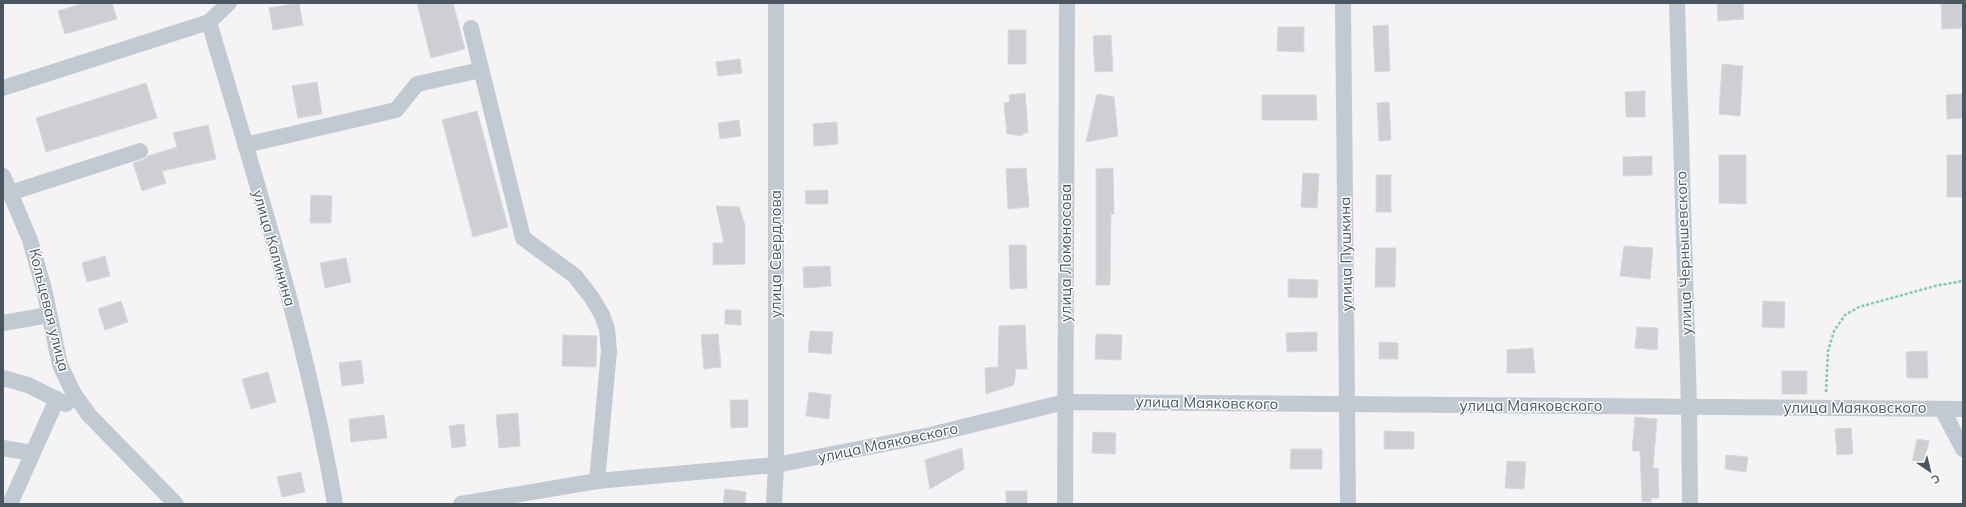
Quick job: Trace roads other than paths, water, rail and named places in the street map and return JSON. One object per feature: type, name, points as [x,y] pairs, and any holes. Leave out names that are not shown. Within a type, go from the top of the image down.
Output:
[{"type":"street","points":[[3,88],[209,22],[228,3]]},
{"type":"street","name":"улица Свердлова","points":[[774,504],[776,465],[776,3]]},
{"type":"street","name":"улица Ломоносова","points":[[1065,504],[1067,3]]},
{"type":"street","name":"улица Пушкина","points":[[1343,3],[1348,504]]},
{"type":"street","name":"улица Чернышевского","points":[[1677,3],[1689,407],[1690,504]]},
{"type":"street","name":"улица Калинина","points":[[209,22],[296,325],[328,464],[335,504]]},
{"type":"street","points":[[471,28],[523,238],[575,276],[592,298],[602,315],[607,329],[609,351],[597,481]]},
{"type":"street","points":[[245,145],[396,110],[416,84],[482,70]]},
{"type":"street","points":[[10,193],[140,151]]},
{"type":"street","name":"Кольцевая улица","points":[[3,176],[30,240],[44,289],[60,365],[74,394],[89,415],[176,504]]},
{"type":"street","points":[[3,323],[49,315]]},
{"type":"street","points":[[3,378],[28,385],[89,415]]},
{"type":"street","points":[[10,504],[57,399]]},
{"type":"street","name":"улица Маяковского","points":[[461,504],[597,481],[776,465],[930,436],[1065,402],[1963,409]]},
{"type":"street","points":[[1942,409],[1963,449]]},
{"type":"street","points":[[3,448],[32,453]]}]
